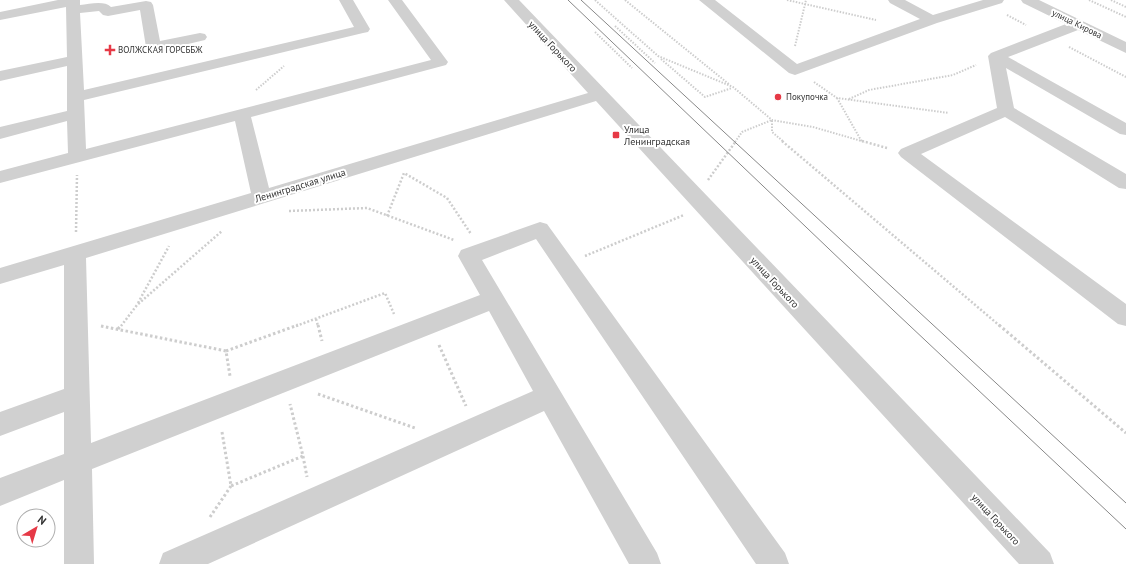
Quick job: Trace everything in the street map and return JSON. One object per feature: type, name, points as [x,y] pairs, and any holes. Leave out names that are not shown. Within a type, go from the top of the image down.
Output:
[{"type":"street","points":[[0,133],[76,105],[363,29],[346,0]]},
{"type":"street","points":[[0,177],[440,62],[395,0]]},
{"type":"street","name":"улица Горького","points":[[511,0],[1034,563]]},
{"type":"street","points":[[706,0],[793,68],[932,20],[997,0]]},
{"type":"street","points":[[895,0],[932,20]]},
{"type":"street","name":"улица Кирова","points":[[1028,0],[1126,48]]},
{"type":"street","points":[[74,4],[77,157]]},
{"type":"street","points":[[0,16],[74,4],[103,6],[108,12],[146,4],[154,47],[200,37]]},
{"type":"street","points":[[996,56],[1078,24]]},
{"type":"street","points":[[996,56],[1006,110],[1126,183]]},
{"type":"street","points":[[996,56],[1126,130]]},
{"type":"street","points":[[0,76],[75,60]]},
{"type":"street","name":"Ленинградская улица","points":[[0,276],[76,243],[262,197],[599,95]]},
{"type":"street","points":[[1006,110],[907,153],[1126,317]]},
{"type":"street","points":[[242,114],[262,197]]},
{"type":"street","points":[[646,564],[469,256],[540,229],[774,564]]},
{"type":"street","points":[[76,243],[79,564]]},
{"type":"street","points":[[0,492],[78,460],[495,299]]},
{"type":"street","points":[[0,424],[77,396]]},
{"type":"street","points":[[174,564],[550,396]]},
{"type":"path","points":[[594,0],[705,97],[733,88]]},
{"type":"path","points":[[625,0],[772,120],[813,128],[907,153]]},
{"type":"path","points":[[786,0],[911,28]]},
{"type":"path","points":[[806,0],[793,68],[837,98],[862,142]]},
{"type":"path","points":[[1089,0],[1126,17]]},
{"type":"path","points":[[1111,0],[1126,7]]},
{"type":"path","points":[[615,26],[656,63]]},
{"type":"path","points":[[595,32],[632,68]]},
{"type":"path","points":[[658,56],[733,88]]},
{"type":"path","points":[[848,99],[869,90],[954,75],[996,56]]},
{"type":"path","points":[[837,98],[986,118]]},
{"type":"path","points":[[706,184],[742,132],[772,120]]},
{"type":"path","points":[[772,120],[772,132],[1126,433]]},
{"type":"path","points":[[76,243],[77,157]]},
{"type":"path","points":[[387,216],[404,173],[447,198],[483,251]]},
{"type":"path","points":[[282,211],[367,208],[483,251]]},
{"type":"path","points":[[565,264],[684,216],[687,212]]},
{"type":"path","points":[[137,305],[224,230]]},
{"type":"path","points":[[118,329],[137,305],[170,246]]},
{"type":"path","points":[[76,320],[226,351],[385,293],[402,335]]},
{"type":"path","points":[[430,324],[476,429]]},
{"type":"path","points":[[226,351],[235,400]]},
{"type":"path","points":[[311,392],[451,440]]},
{"type":"path","points":[[229,428],[222,431],[231,486],[303,456],[290,404],[283,406]]},
{"type":"tram line","points":[[568,0],[893,310],[1126,529]]},
{"type":"tram line","points":[[581,0],[1126,503]]},
{"type":"place","name":"ВОЛЖСКАЯ ГОРСББЖ","points":[[110,50]]},
{"type":"place","name":"Покупочка","points":[[778,97]]},
{"type":"place","name":"Улица Ленинградская","points":[[616,135]]}]
